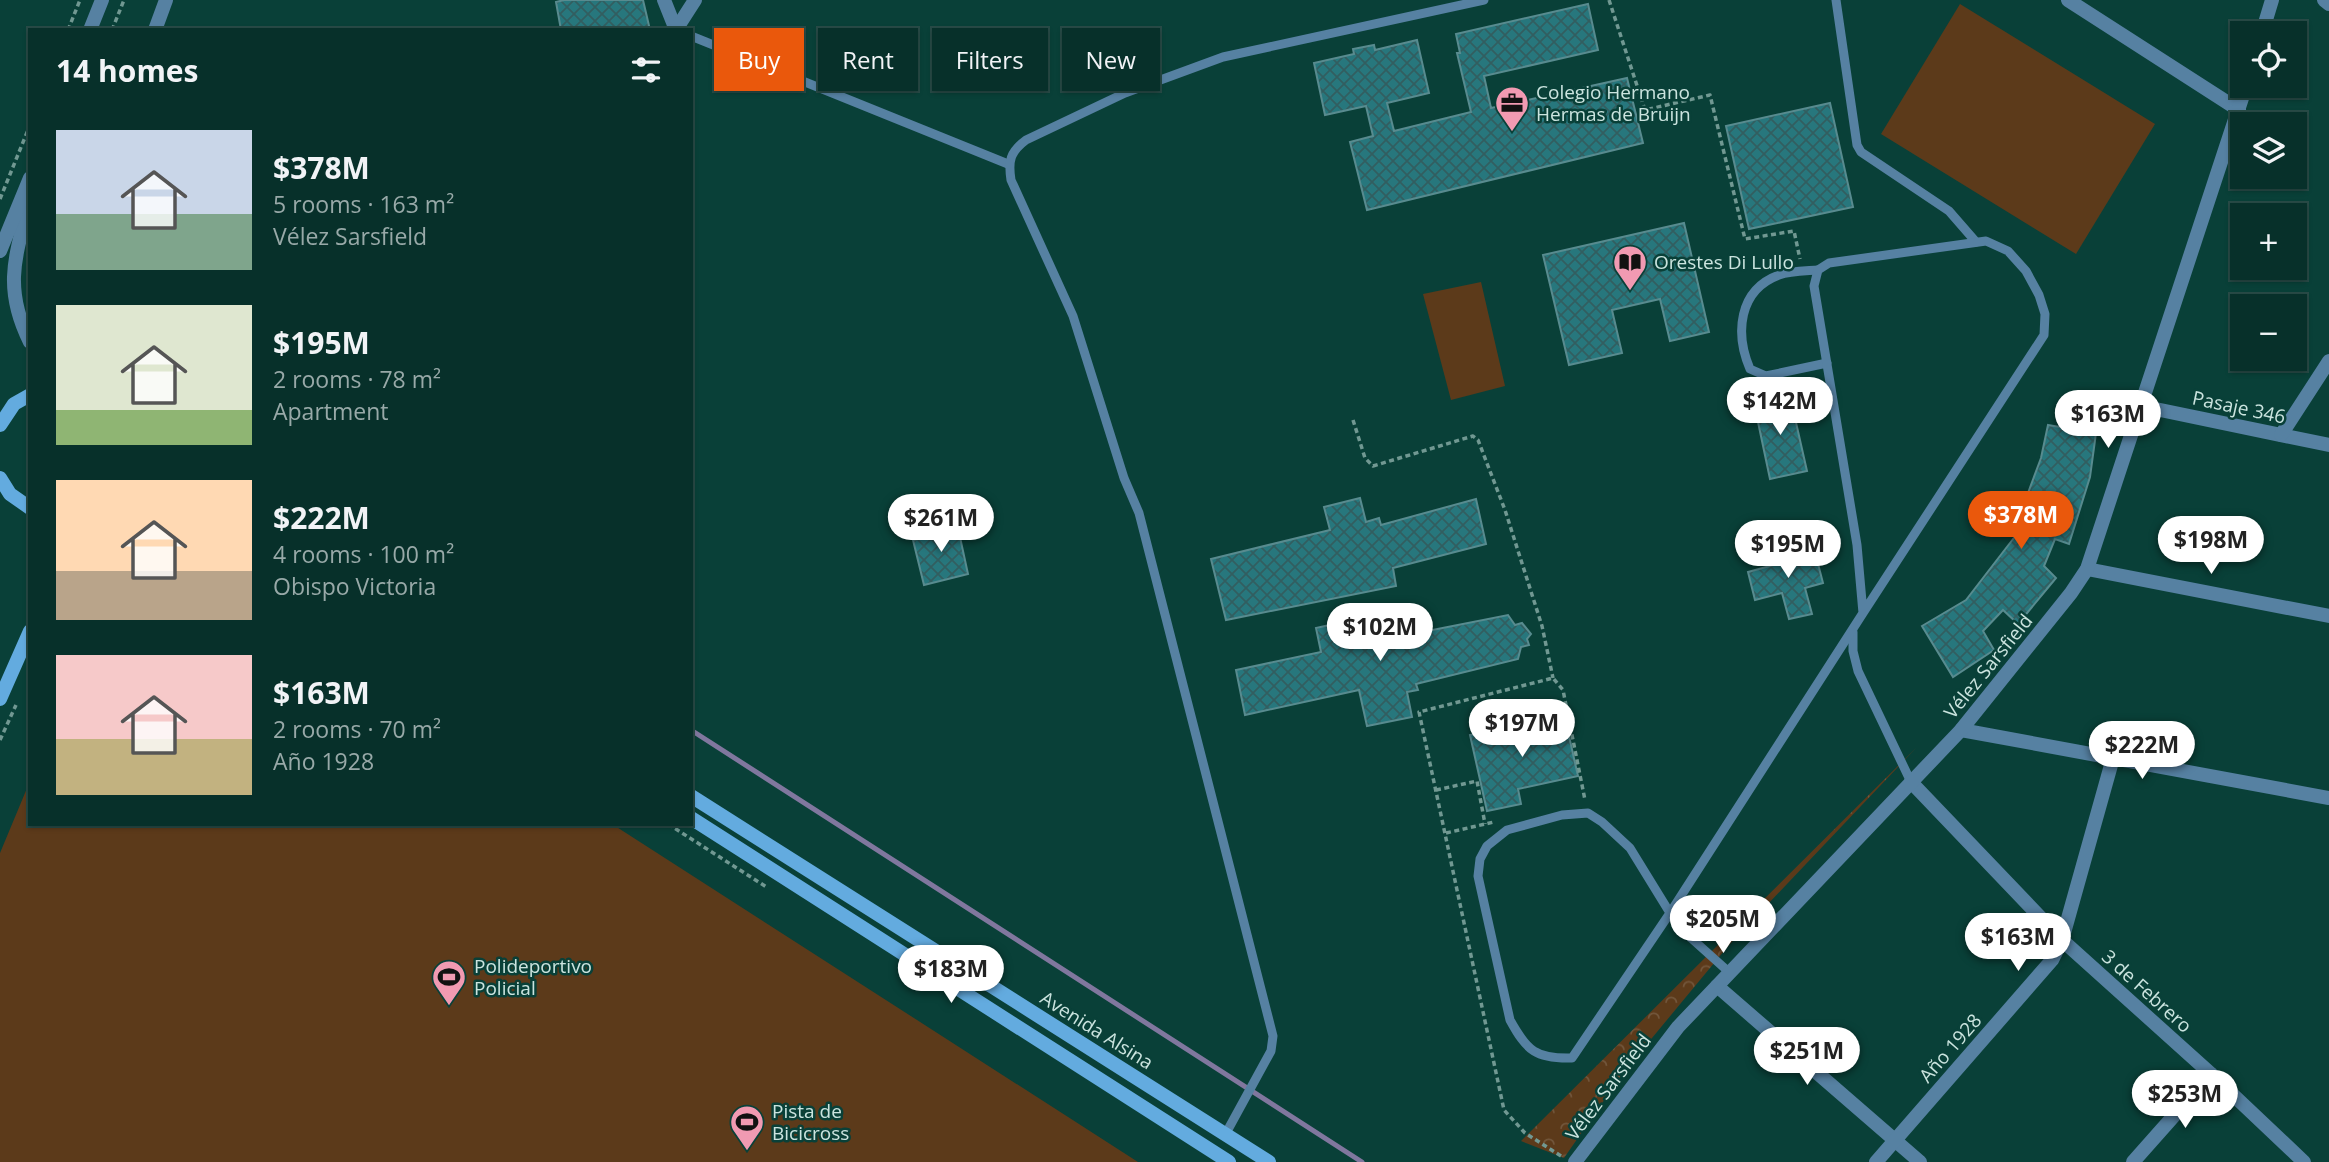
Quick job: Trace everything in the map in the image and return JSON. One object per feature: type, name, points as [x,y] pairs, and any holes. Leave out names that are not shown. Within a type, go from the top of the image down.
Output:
[{"type":"main road","points":[[0,425],[15,404],[28,396]]},
{"type":"main road","points":[[0,478],[10,494],[28,507]]},
{"type":"main road","points":[[0,699],[28,636]]},
{"type":"main road","name":"Avenida Alsina","points":[[693,797],[1269,1162]]},
{"type":"main road","name":"Avenida Alsina","points":[[693,819],[1229,1162]]},
{"type":"street","points":[[91,28],[102,0]]},
{"type":"street","points":[[156,28],[166,0]]},
{"type":"street","points":[[664,0],[678,28]]},
{"type":"street","points":[[679,28],[695,0]]},
{"type":"street","points":[[2068,0],[2239,110]]},
{"type":"street","points":[[2266,21],[2272,0]]},
{"type":"street","points":[[2324,0],[2329,4]]},
{"type":"street","name":"Vélez Sarsfield","points":[[1576,1162],[1662,1047],[1961,730],[2071,593],[2087,569],[2242,98]]},
{"type":"street","points":[[0,251],[28,183]]},
{"type":"street","points":[[28,209],[12,277],[15,300],[28,336]]},
{"type":"street","points":[[2281,435],[2329,361]]},
{"type":"street","name":"Pasaje 346","points":[[2141,406],[2329,445]]},
{"type":"street","points":[[2087,569],[2329,616]]},
{"type":"street","points":[[1961,730],[2329,798]]},
{"type":"street","name":"Año 1928","points":[[1876,1162],[2052,960],[2063,940],[2113,758]]},
{"type":"street","name":"3 de Febrero","points":[[1912,782],[2063,940],[2304,1162]]},
{"type":"street","points":[[1717,986],[1920,1162]]},
{"type":"street","points":[[2133,1162],[2211,1074]]},
{"type":"lane","points":[[1225,1135],[1271,1051],[1273,1036],[1251,941],[1139,513],[1124,478],[1073,316],[1011,180],[1008,164],[1014,149],[1026,139],[1125,93],[1223,57],[1484,0]]},
{"type":"lane","points":[[1836,0],[1857,145],[1861,152],[1949,211],[1976,242]]},
{"type":"lane","points":[[693,37],[1008,164]]},
{"type":"lane","points":[[1730,973],[1691,938],[1670,913],[1630,848],[1602,821],[1588,813],[1562,815],[1507,830],[1488,846],[1480,859],[1478,876],[1510,1020],[1521,1041],[1536,1054],[1551,1058],[1572,1058],[1670,913],[2045,335],[2045,314],[2039,295],[2026,271],[2008,251],[1986,241],[1829,263],[1818,270],[1780,275],[1763,283],[1749,296],[1741,322],[1743,354],[1750,369],[1766,376],[1827,363]]},
{"type":"lane","points":[[1818,270],[1814,286],[1857,545],[1863,613]]},
{"type":"lane","points":[[1853,630],[1853,651],[1858,671],[1912,782]]},
{"type":"path","points":[[69,28],[80,0]]},
{"type":"path","points":[[113,28],[124,0]]},
{"type":"path","points":[[1609,0],[1645,110],[1710,95],[1745,239],[1794,231],[1802,272]]},
{"type":"path","points":[[0,199],[28,130]]},
{"type":"path","points":[[1353,420],[1365,458],[1373,466],[1473,436],[1478,440],[1505,510],[1542,626],[1553,677]]},
{"type":"path","points":[[1563,690],[1588,813]]},
{"type":"path","points":[[1436,790],[1477,781],[1485,824]]},
{"type":"path","points":[[1446,833],[1498,822],[1507,830]]},
{"type":"green space","points":[[1960,4],[2155,124],[2076,254],[1881,134]]},
{"type":"green space","points":[[1481,282],[1505,386],[1451,400],[1423,294]]},
{"type":"green space","points":[[1916,748],[1729,945],[1623,1073],[1564,1158],[1521,1141]]},
{"type":"green space","name":"Polideportivo Policial","points":[[28,786],[28,826],[615,826],[1138,1162],[0,1162],[0,853]]},
{"type":"building","points":[[643,0],[650,28],[561,28],[556,2]]},
{"type":"building","points":[[1588,4],[1598,50],[1484,76],[1491,108],[1627,78],[1643,143],[1367,210],[1350,142],[1373,136],[1366,106],[1325,115],[1314,63],[1354,54],[1353,49],[1374,45],[1375,50],[1417,40],[1429,93],[1387,103],[1394,131],[1471,112],[1457,53],[1460,53],[1456,34]]},
{"type":"building","points":[[1830,103],[1853,207],[1749,229],[1726,126]]},
{"type":"building","points":[[1684,223],[1709,332],[1670,341],[1660,299],[1612,310],[1622,353],[1569,365],[1543,255]]},
{"type":"building","points":[[1790,396],[1807,471],[1770,479],[1754,403]]},
{"type":"building","points":[[2048,425],[2096,433],[2090,477],[2069,544],[2055,539],[2044,566],[2056,578],[2018,624],[2003,610],[1983,631],[1994,650],[1953,677],[1922,626],[1966,600],[2020,530],[2015,528],[2041,458]]},
{"type":"building","points":[[1360,498],[1366,522],[1379,518],[1381,525],[1476,499],[1486,544],[1393,568],[1396,586],[1226,620],[1211,559],[1330,530],[1324,507]]},
{"type":"building","points":[[946,517],[949,530],[958,528],[968,574],[924,585],[913,540],[934,536],[931,521]]},
{"type":"building","points":[[1796,543],[1801,560],[1816,556],[1823,583],[1805,588],[1812,614],[1789,619],[1782,593],[1755,600],[1748,572],[1777,564],[1773,549]]},
{"type":"building","points":[[1401,609],[1407,635],[1508,615],[1515,625],[1522,623],[1531,634],[1527,639],[1529,645],[1521,647],[1518,659],[1416,684],[1418,690],[1407,692],[1412,717],[1367,726],[1359,690],[1245,715],[1236,670],[1321,652],[1316,628]]},
{"type":"building","points":[[1564,714],[1578,776],[1518,789],[1521,804],[1487,811],[1470,735]]},
{"type":"waterway","points":[[693,731],[1362,1162]]},
{"type":"place","name":"Colegio Hermano Hermas de Bruijn","points":[[1512,133]]},
{"type":"place","name":"Orestes Di Lullo","points":[[1630,292]]},
{"type":"place","name":"Polideportivo Policial","points":[[449,1007]]},
{"type":"place","name":"Pista de Bicicross","points":[[747,1152]]}]
